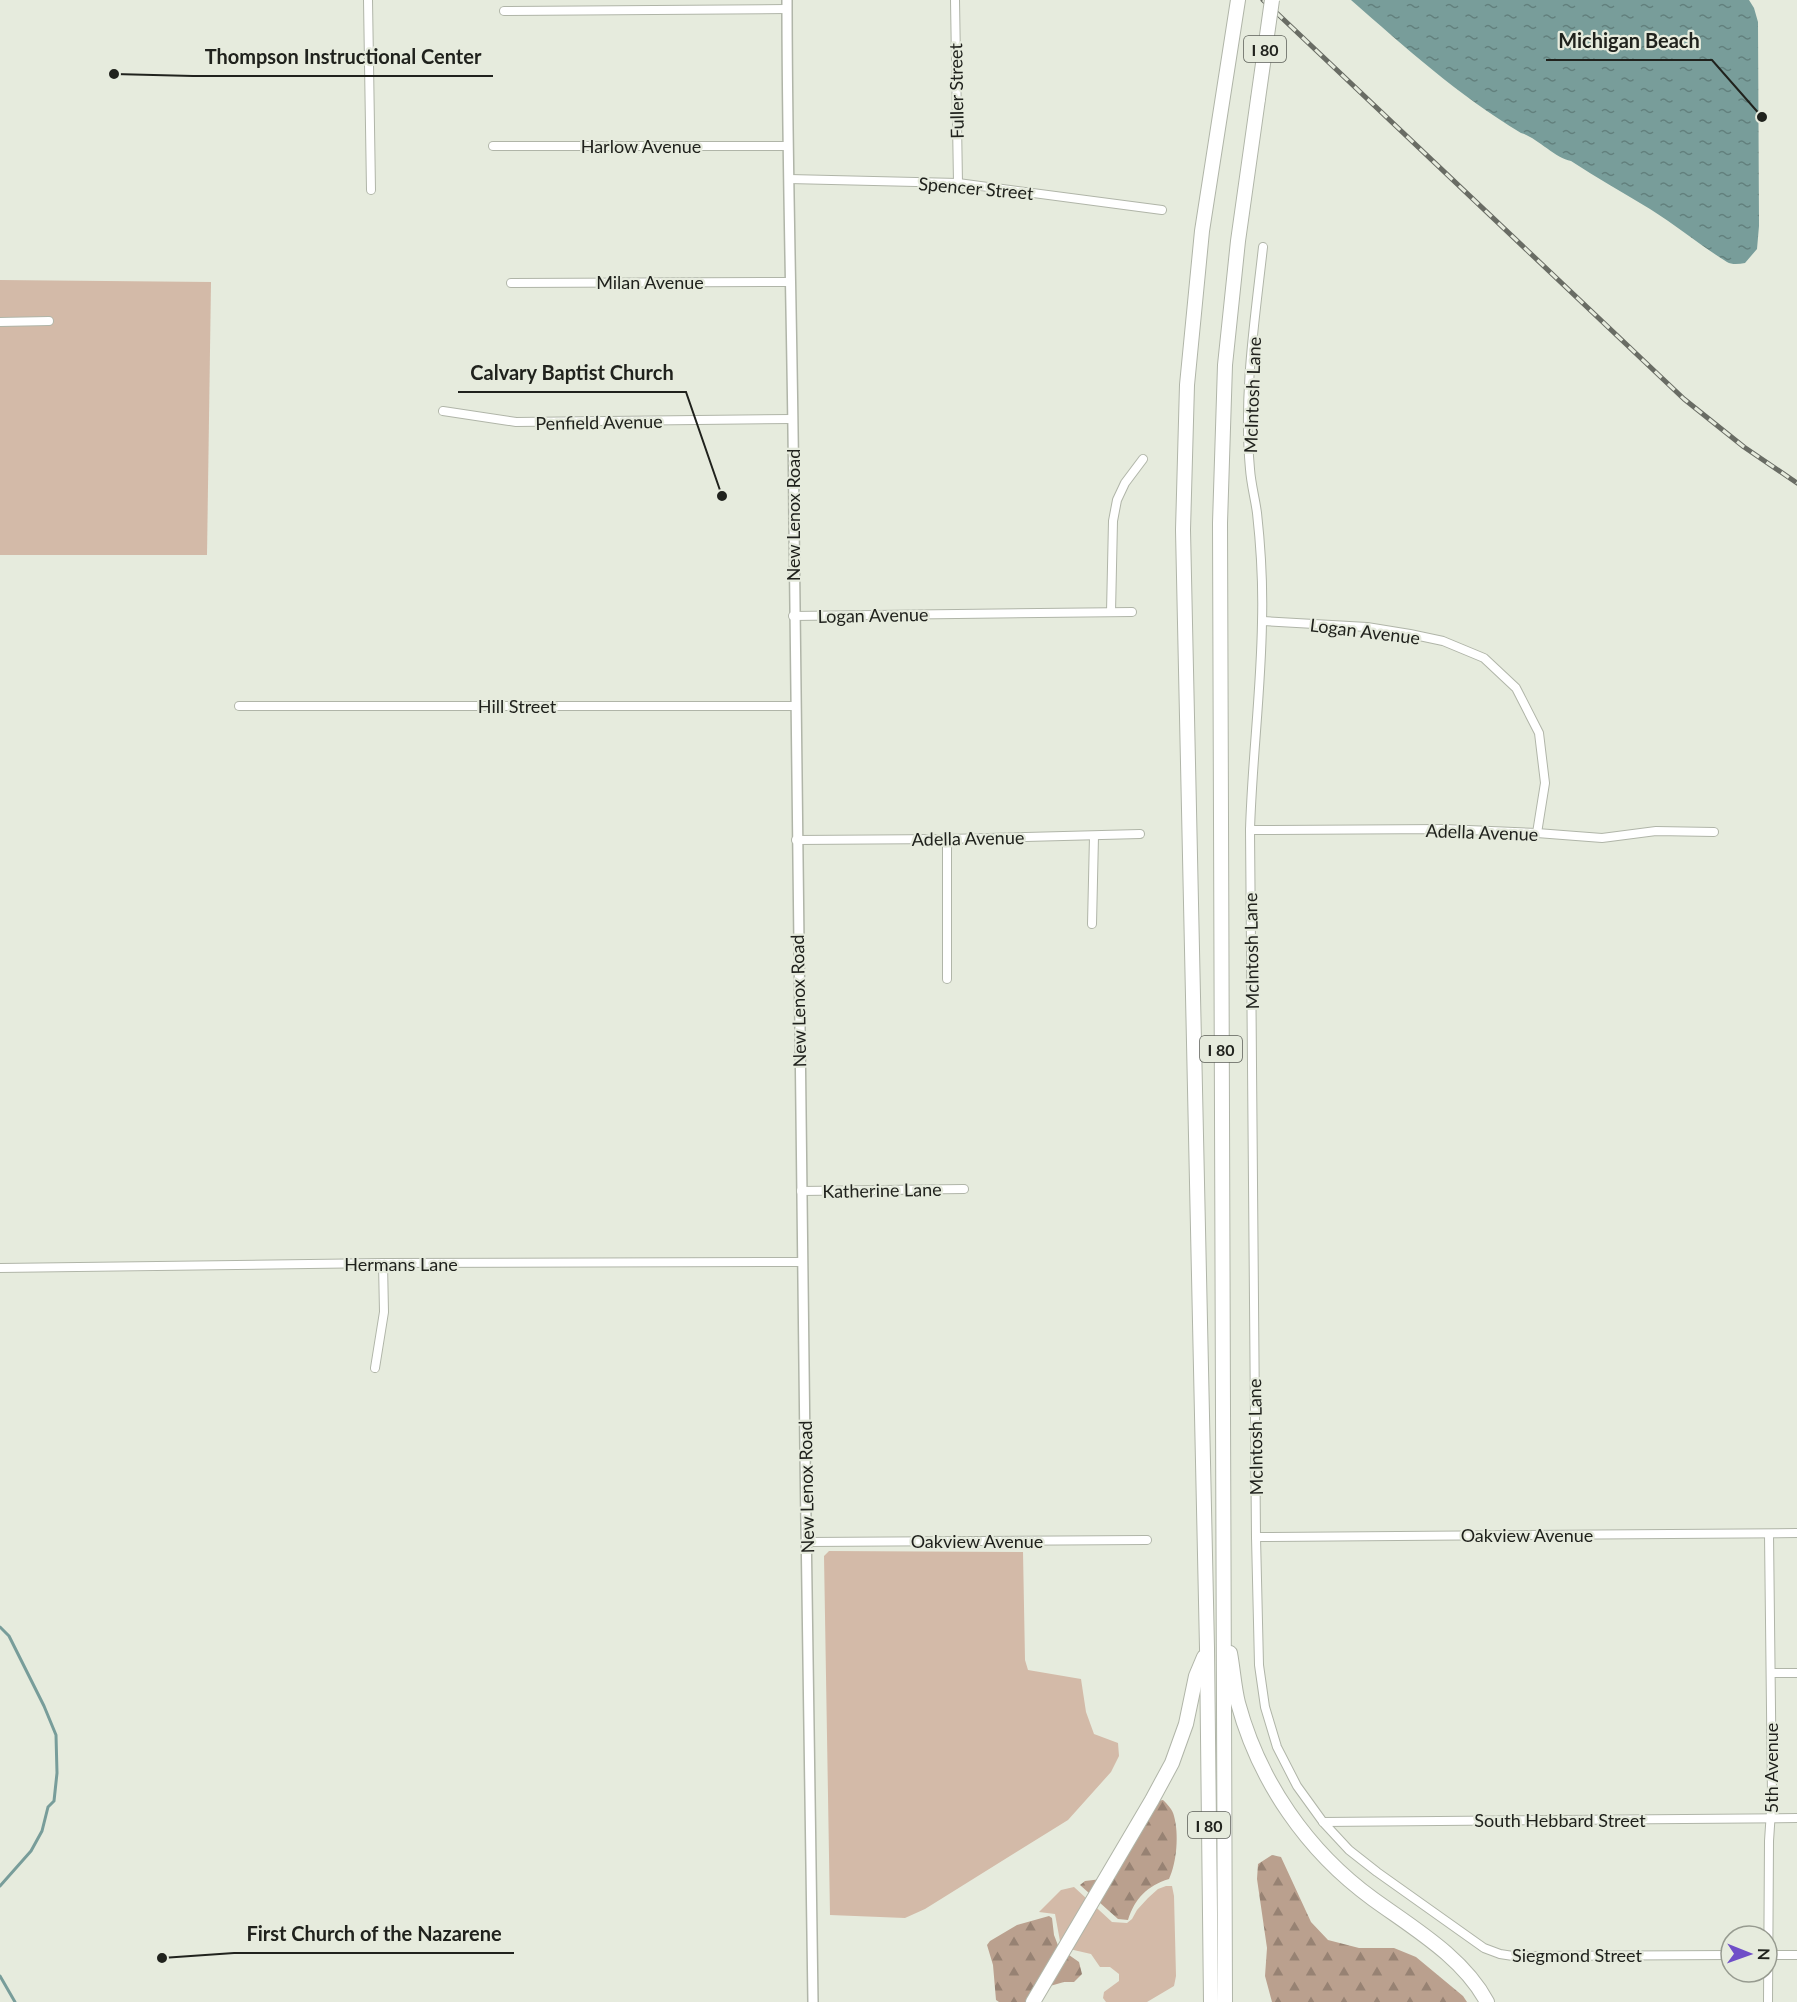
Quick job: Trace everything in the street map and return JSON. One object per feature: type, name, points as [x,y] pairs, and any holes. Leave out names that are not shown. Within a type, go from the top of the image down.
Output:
[{"type":"highway","name":"I 80","points":[[1211,2002],[1207,1648],[1183,530],[1187,385],[1202,231],[1238,0]]},
{"type":"highway","name":"I 80","points":[[1225,2002],[1220,523],[1225,366],[1238,240],[1272,0]]},
{"type":"highway","points":[[1223,1601],[1238,1701],[1245,1726],[1263,1768],[1286,1810],[1336,1867],[1365,1893],[1439,1947],[1467,1975],[1487,2002]]},
{"type":"highway","points":[[1033,2002],[1172,1763],[1186,1724],[1196,1676],[1207,1648]]},
{"type":"street","points":[[368,0],[371,190]]},
{"type":"street","name":"Fuller Street","points":[[955,0],[958,183]]},
{"type":"street","points":[[504,11],[787,5]]},
{"type":"street","name":"New Lenox Road","points":[[787,5],[793,616],[813,2002]]},
{"type":"street","name":"Harlow Avenue","points":[[493,146],[788,146]]},
{"type":"street","name":"Spencer Street","points":[[789,179],[958,183],[1162,210]]},
{"type":"street","name":"McIntosh Lane","points":[[1263,247],[1248,418],[1250,469],[1261,556],[1263,621],[1251,774],[1250,830],[1259,1665],[1265,1707],[1277,1747],[1297,1786],[1323,1822]]},
{"type":"street","name":"Milan Avenue","points":[[511,283],[789,282]]},
{"type":"street","points":[[0,321],[49,321]]},
{"type":"street","name":"Penfield Avenue","points":[[443,411],[516,423],[792,419]]},
{"type":"street","points":[[1111,612],[1113,521],[1117,500],[1125,483],[1143,459]]},
{"type":"street","name":"Logan Avenue","points":[[793,616],[1132,612]]},
{"type":"street","name":"Logan Avenue","points":[[1263,621],[1367,627],[1400,632],[1443,641],[1485,658],[1516,688],[1539,733],[1545,783],[1538,833]]},
{"type":"street","name":"Hill Street","points":[[239,706],[795,706]]},
{"type":"street","name":"Adella Avenue","points":[[1250,830],[1445,829],[1602,838],[1656,831],[1714,832]]},
{"type":"street","name":"Adella Avenue","points":[[796,840],[1140,834]]},
{"type":"street","points":[[1092,924],[1094,836]]},
{"type":"street","points":[[947,839],[947,979]]},
{"type":"street","name":"Katherine Lane","points":[[801,1191],[964,1189]]},
{"type":"street","name":"Hermans Lane","points":[[0,1268],[383,1263],[802,1262]]},
{"type":"street","points":[[375,1368],[384,1312],[383,1263]]},
{"type":"street","name":"Oakview Avenue","points":[[1256,1537],[1797,1533]]},
{"type":"street","name":"5th Avenue","points":[[1767,1924],[1768,1841],[1771,1819],[1769,1534]]},
{"type":"street","name":"Oakview Avenue","points":[[807,1542],[1147,1540]]},
{"type":"street","points":[[1771,1673],[1797,1673]]},
{"type":"street","name":"South Hebbard Street","points":[[1323,1822],[1797,1818]]},
{"type":"street","name":"Siegmond Street","points":[[1323,1822],[1349,1850],[1377,1872],[1484,1947],[1500,1954],[1513,1956],[1719,1955]]},
{"type":"street","points":[[1779,1955],[1797,1955]]},
{"type":"street","name":"5th Avenue","points":[[1768,1984],[1768,2002]]},
{"type":"shaded area","points":[[0,280],[211,282],[207,555],[0,555]]},
{"type":"shaded area","points":[[829,1551],[1023,1552],[1025,1660],[1028,1670],[1081,1679],[1086,1712],[1094,1734],[1118,1743],[1119,1756],[1111,1772],[1068,1820],[925,1909],[905,1918],[830,1915],[824,1556]]},
{"type":"shaded area","points":[[1172,1886],[1174,1896],[1176,1976],[1174,1986],[1147,2002],[1106,2002],[1103,1998],[1104,1992],[1119,1981],[1119,1974],[1110,1967],[1100,1967],[1091,1954],[1065,1948],[1060,1941],[1055,1914],[1039,1912],[1061,1890],[1074,1887],[1112,1922],[1127,1923],[1148,1898],[1158,1889]]},
{"type":"green space","points":[[1163,1800],[1170,1807],[1176,1823],[1176,1848],[1172,1872],[1169,1879],[1154,1885],[1138,1899],[1128,1920],[1118,1919],[1080,1885],[1085,1881],[1110,1878],[1158,1801]]},
{"type":"green space","points":[[1272,1855],[1281,1857],[1311,1922],[1328,1940],[1359,1948],[1394,1948],[1416,1957],[1463,1996],[1467,2002],[1272,2002],[1265,1976],[1267,1948],[1257,1879],[1258,1864]]},
{"type":"green space","points":[[1049,1916],[1052,1918],[1054,1935],[1059,1948],[1079,1962],[1082,1974],[1074,1982],[1064,1982],[1043,1988],[1039,2002],[999,2002],[996,2000],[993,1965],[987,1945],[1017,1925]]},
{"type":"water","points":[[1351,0],[1749,0],[1758,22],[1759,226],[1757,249],[1745,263],[1727,262],[1650,209],[1521,133],[1476,103],[1433,70]]},
{"type":"waterway","points":[[0,1627],[9,1636],[56,1735],[57,1773],[54,1801],[48,1807],[42,1831],[31,1851],[0,1886]]},
{"type":"waterway","points":[[0,1976],[15,2002]]},
{"type":"railway","points":[[1263,0],[1684,399],[1744,447],[1797,483]]},
{"type":"place","name":"Thompson Instructional Center","points":[[114,74]]},
{"type":"place","name":"Michigan Beach","points":[[1762,117]]},
{"type":"place","name":"Calvary Baptist Church","points":[[722,496]]},
{"type":"place","name":"First Church of the Nazarene","points":[[162,1958]]}]
